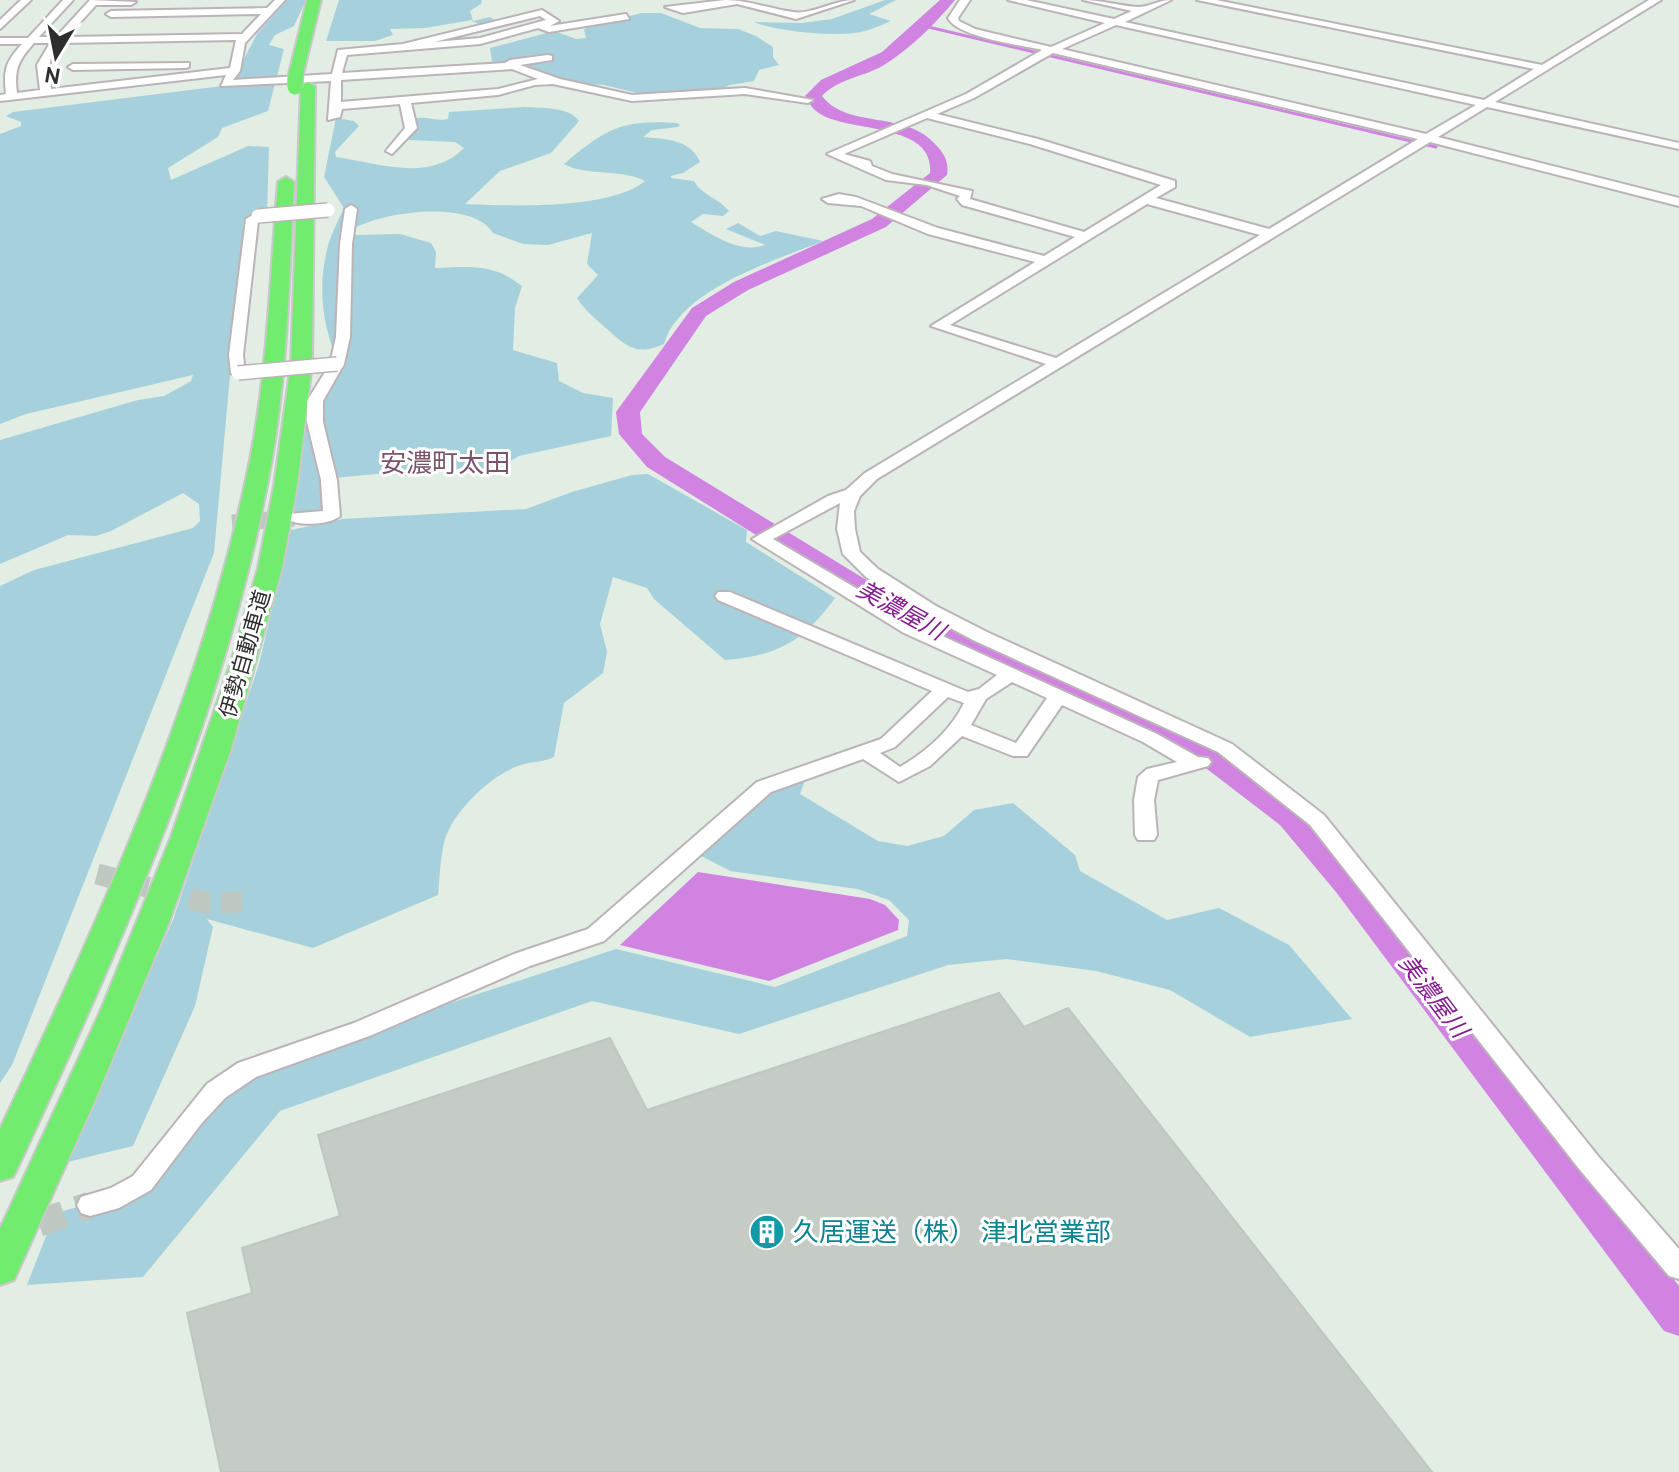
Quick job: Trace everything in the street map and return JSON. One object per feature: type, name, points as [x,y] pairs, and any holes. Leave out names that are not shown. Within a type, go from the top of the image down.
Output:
[{"type":"highway","name":"伊勢自動車道","points":[[0,1167],[43,1076],[174,767],[227,603],[248,524],[271,397],[302,80],[314,0]]},
{"type":"highway","name":"伊勢自動車道","points":[[0,1269],[141,956],[211,764],[270,565],[297,402],[302,348],[302,80],[328,0]]},
{"type":"street","points":[[0,26],[26,0]]},
{"type":"street","points":[[68,0],[5,68],[6,97],[236,67]]},
{"type":"street","points":[[165,1],[194,0]]},
{"type":"street","points":[[209,0],[223,0]]},
{"type":"street","points":[[280,0],[245,37],[236,67],[225,84],[513,66],[557,82],[636,98],[688,92],[718,94],[745,91],[808,100]]},
{"type":"street","points":[[667,2],[690,0]]},
{"type":"street","points":[[767,9],[795,0]]},
{"type":"street","points":[[667,2],[683,10],[740,1],[796,16],[849,0]]},
{"type":"street","points":[[965,0],[953,14],[955,23],[972,31],[1426,138],[1679,202]]},
{"type":"street","points":[[1013,0],[1679,146]]},
{"type":"street","points":[[1088,0],[1139,10]]},
{"type":"street","points":[[1084,236],[966,202],[963,199],[968,194],[890,177],[867,168],[866,164],[833,154],[970,96],[1052,50],[1166,0]]},
{"type":"street","points":[[1202,0],[1544,68]]},
{"type":"street","points":[[1198,763],[911,629],[761,539],[834,500],[852,494],[871,476],[1656,0]]},
{"type":"street","points":[[46,92],[42,65],[58,40],[94,1],[136,1]]},
{"type":"street","points":[[80,89],[73,67],[77,53],[122,2]]},
{"type":"street","points":[[105,20],[269,11]]},
{"type":"street","points":[[404,47],[527,15],[542,13],[554,21],[480,41],[342,52],[334,112],[405,100],[491,93],[535,82],[557,82]]},
{"type":"street","points":[[535,25],[549,29],[626,17]]},
{"type":"street","points":[[242,24],[257,24]]},
{"type":"street","points":[[116,26],[179,25]]},
{"type":"street","points":[[0,41],[245,37]]},
{"type":"street","points":[[480,41],[489,64],[482,67]]},
{"type":"street","points":[[224,50],[239,50]]},
{"type":"street","points":[[339,65],[485,53]]},
{"type":"street","points":[[0,54],[16,54]]},
{"type":"street","points":[[482,67],[548,58]]},
{"type":"street","points":[[73,67],[236,67]]},
{"type":"street","points":[[454,83],[484,80],[491,93]]},
{"type":"street","points":[[337,92],[352,91]]},
{"type":"street","points":[[392,151],[411,128],[405,100]]},
{"type":"street","points":[[927,115],[1034,141],[1171,184],[938,326],[1058,363]]},
{"type":"street","points":[[828,199],[841,197],[895,213],[912,224],[934,231],[1048,261]]},
{"type":"street","points":[[1144,199],[1272,234]]},
{"type":"street","points":[[294,518],[332,516],[329,480],[315,422],[315,401],[337,364],[343,337],[346,244],[351,209]]},
{"type":"street","points":[[328,210],[258,216],[250,222],[236,355],[238,373],[337,364]]},
{"type":"street","points":[[852,494],[846,511],[846,529],[852,554],[872,573],[930,610],[980,636],[1223,749],[1317,820],[1589,1163],[1679,1268]]},
{"type":"street","points":[[724,596],[966,698],[986,693],[1009,675]]},
{"type":"street","points":[[90,1205],[119,1197],[142,1183],[192,1117],[216,1091],[247,1070],[363,1029],[522,960],[596,935],[764,787],[888,743],[934,697],[948,690]]},
{"type":"street","points":[[865,751],[899,776],[920,765],[957,727],[978,695]]},
{"type":"street","points":[[957,727],[1020,752],[1059,696]]},
{"type":"street","points":[[1146,835],[1146,781],[1154,773],[1198,763],[1223,749]]},
{"type":"shaded area","points":[[287,0],[306,0],[294,26],[275,35],[269,45],[284,49],[268,111],[222,128],[218,137],[168,168],[171,180],[248,146],[269,147],[267,213],[244,220],[214,553],[12,1065],[0,1083],[0,586],[34,570],[193,528],[200,521],[199,504],[183,493],[111,531],[96,536],[68,535],[0,564],[0,440],[138,400],[164,396],[191,381],[193,375],[26,414],[0,424],[0,134],[21,126],[21,122],[6,116],[13,112],[230,85],[257,34]]},
{"type":"shaded area","points":[[339,0],[482,0],[470,11],[473,21],[490,17],[495,20],[479,24],[472,21],[472,20],[425,28],[390,29],[393,35],[375,41],[326,41]]},
{"type":"shaded area","points":[[885,0],[896,0],[869,14],[891,21],[861,32],[807,33],[754,22],[802,23],[832,19]]},
{"type":"shaded area","points":[[642,13],[661,13],[700,28],[738,29],[773,47],[773,57],[779,65],[759,70],[754,81],[719,90],[641,94],[604,85],[580,84],[513,63],[492,62],[490,48],[554,31],[576,39],[586,38],[584,30],[588,26]]},
{"type":"shaded area","points":[[525,107],[562,111],[579,121],[551,153],[500,171],[465,204],[585,202],[629,190],[645,181],[564,164],[591,142],[615,129],[642,123],[677,123],[680,125],[678,127],[652,130],[643,137],[676,142],[696,154],[700,162],[671,178],[694,181],[729,211],[723,216],[703,214],[691,222],[727,242],[746,247],[765,245],[726,229],[738,223],[760,236],[776,231],[823,241],[731,279],[689,308],[673,325],[664,344],[639,349],[615,336],[577,298],[598,275],[587,264],[592,233],[548,245],[523,244],[493,233],[482,222],[448,212],[405,213],[353,229],[356,235],[400,234],[431,243],[436,252],[435,268],[491,270],[522,286],[515,308],[513,350],[557,363],[559,381],[583,393],[613,398],[611,436],[519,456],[495,470],[463,468],[405,476],[387,473],[323,479],[325,510],[294,513],[303,426],[310,423],[341,367],[326,325],[322,295],[327,250],[344,208],[324,177],[336,118],[354,121],[359,126],[335,152],[336,157],[386,166],[420,168],[450,159],[464,148],[455,142],[408,140],[416,127],[414,119],[444,120],[448,119],[449,112]]},
{"type":"shaded area","points":[[648,474],[747,530],[746,542],[835,598],[812,625],[789,643],[761,655],[725,660],[654,599],[647,588],[613,577],[600,624],[607,652],[603,673],[564,703],[554,757],[507,771],[485,786],[456,817],[443,846],[438,895],[313,948],[207,919],[213,927],[195,1006],[133,1146],[63,1163],[173,920],[259,664],[291,530],[343,519],[526,509],[572,492],[632,475]]},
{"type":"shaded area","points":[[805,780],[800,794],[878,841],[907,846],[944,836],[974,810],[1013,803],[1075,855],[1080,871],[1167,920],[1219,908],[1289,945],[1352,1019],[1250,1037],[1170,990],[1096,971],[1006,959],[948,965],[739,1034],[592,1001],[280,1111],[143,1277],[27,1285],[55,1213],[131,1193],[251,1068],[616,949],[775,987],[907,936],[909,920],[889,900],[857,889],[730,871],[690,850],[784,781]]},
{"type":"shaded area","points":[[698,872],[870,899],[885,905],[899,920],[898,930],[769,981],[620,945]]},
{"type":"building","name":"久居運送（株） 津北営業部","points":[[999,993],[1024,1027],[1068,1008],[1432,1472],[221,1472],[187,1313],[252,1293],[242,1248],[340,1216],[318,1135],[610,1038],[647,1110]]},
{"type":"waterway","name":"美濃屋川","points":[[948,0],[887,56],[827,83],[813,96],[822,108],[835,115],[889,126],[922,139],[938,160],[938,175],[879,223],[741,286],[699,312],[628,412],[630,434],[656,462],[917,623],[1134,717],[1218,762],[1291,818],[1348,884],[1679,1318]]},
{"type":"waterway","points":[[920,25],[1436,147]]},
{"type":"tunnel","points":[[232,523],[294,518]]},
{"type":"tunnel","points":[[97,874],[208,903],[247,902]]},
{"type":"tunnel","points":[[0,1237],[90,1205]]},
{"type":"place","name":"久居運送（株） 津北営業部","points":[[767,1232]]},
{"type":"district","name":"安濃町太田","points":[[445,463]]}]
